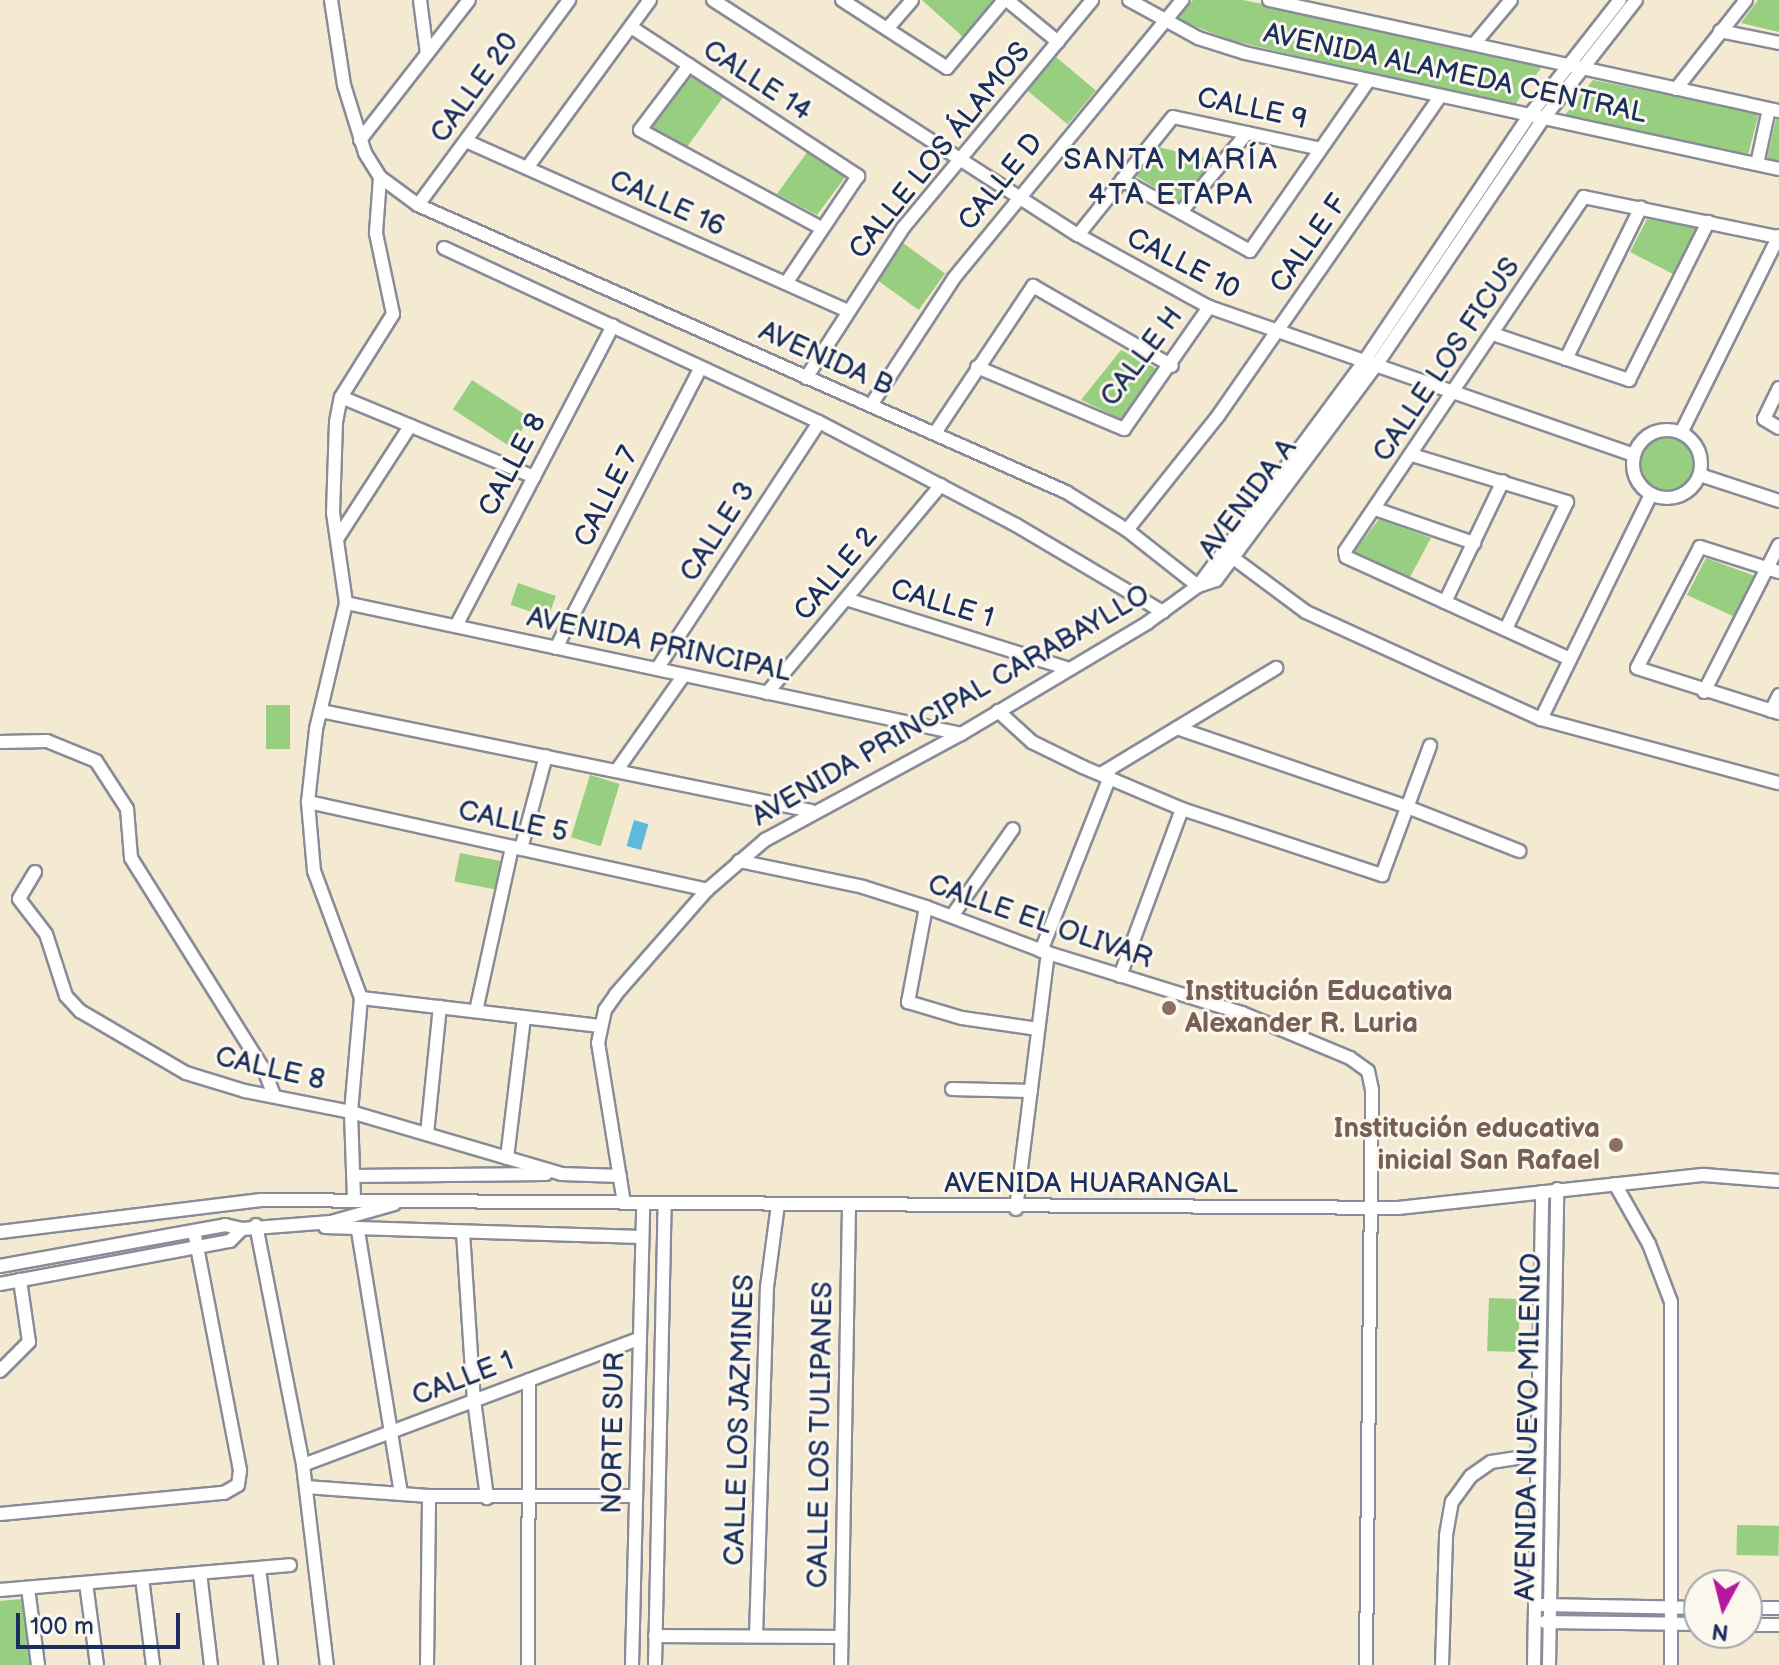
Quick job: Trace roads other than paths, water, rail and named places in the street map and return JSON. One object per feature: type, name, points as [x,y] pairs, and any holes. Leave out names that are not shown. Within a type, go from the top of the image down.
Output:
[{"type":"street","points":[[331,0],[344,85],[360,140],[380,177],[376,227],[393,314],[341,397],[333,513],[346,603],[321,711],[308,802],[314,871],[361,998],[351,1112],[354,1199]]},
{"type":"street","points":[[420,0],[427,54]]},
{"type":"street","name":"CALLE 20","points":[[360,140],[469,0]]},
{"type":"street","name":"CALLE 20","points":[[418,205],[569,0]]},
{"type":"street","points":[[527,168],[650,0]]},
{"type":"street","name":"CALLE 10","points":[[713,0],[1078,235],[1209,307],[1276,334],[1634,455]]},
{"type":"street","points":[[842,0],[947,68],[1006,0],[1058,42]]},
{"type":"street","points":[[887,29],[912,0]]},
{"type":"street","name":"CALLE LOS ÁLAMOS","points":[[806,378],[903,228],[1092,0]]},
{"type":"street","name":"AVENIDA ALAMEDA CENTRAL","points":[[1129,0],[1165,22],[1245,53],[1779,169]]},
{"type":"street","name":"CALLE D","points":[[871,405],[954,278],[1182,0]]},
{"type":"street","name":"AVENIDA ALAMEDA CENTRAL","points":[[1269,0],[1774,110]]},
{"type":"street","points":[[1344,16],[1348,0]]},
{"type":"street","points":[[1475,43],[1511,0]]},
{"type":"street","name":"AVENIDA A","points":[[1198,586],[1369,365],[1386,351],[1620,0]]},
{"type":"street","name":"AVENIDA A","points":[[1198,586],[1216,580],[1236,560],[1369,365],[1529,116],[1636,0]]},
{"type":"street","points":[[1676,89],[1746,0]]},
{"type":"street","name":"CALLE 14","points":[[631,27],[858,176],[821,228]]},
{"type":"street","points":[[1720,31],[1779,43]]},
{"type":"street","points":[[689,65],[640,130],[821,228],[786,283]]},
{"type":"street","points":[[1078,235],[1122,180],[1250,251],[1369,80]]},
{"type":"street","name":"CALLE F","points":[[1127,530],[1276,334],[1440,96]]},
{"type":"street","points":[[1757,164],[1774,110]]},
{"type":"street","name":"CALLE 9","points":[[1122,180],[1173,117],[1321,149]]},
{"type":"street","points":[[1181,212],[1247,133]]},
{"type":"street","name":"CALLE 16","points":[[466,141],[848,311]]},
{"type":"street","name":"AVENIDA B","points":[[380,177],[418,205],[1066,492],[1127,530],[1198,586]]},
{"type":"street","name":"CALLE LOS FICUS","points":[[1445,602],[1344,554],[1456,393],[1584,197],[1591,195],[1641,207]]},
{"type":"street","points":[[1566,359],[1641,207],[1779,237],[1681,433]]},
{"type":"street","points":[[1493,334],[1634,378],[1708,222]]},
{"type":"street","points":[[444,248],[819,422],[941,485],[1163,612]]},
{"type":"street","points":[[935,433],[1033,286],[1172,366]]},
{"type":"street","name":"CALLE H","points":[[977,367],[1124,429],[1172,366],[1209,307]]},
{"type":"street","name":"CALLE 8","points":[[456,626],[613,326]]},
{"type":"street","points":[[1386,351],[1395,373]]},
{"type":"street","name":"CALLE 7","points":[[556,648],[700,369]]},
{"type":"street","points":[[1779,388],[1764,419],[1779,428]]},
{"type":"street","points":[[341,397],[534,477]]},
{"type":"street","name":"CALLE 3","points":[[657,669],[819,422]]},
{"type":"street","points":[[337,539],[410,426]]},
{"type":"street","points":[[1670,430],[1681,433],[1700,455],[1700,475],[1685,493],[1651,494],[1635,478],[1634,455],[1647,436],[1670,430]]},
{"type":"street","points":[[1412,455],[1563,499],[1568,507],[1506,629]]},
{"type":"street","points":[[1700,475],[1779,501]]},
{"type":"street","points":[[1503,481],[1445,602],[1570,659]]},
{"type":"street","name":"CALLE 2","points":[[767,693],[941,485]]},
{"type":"street","points":[[1541,719],[1651,494]]},
{"type":"street","points":[[1375,509],[1474,543]]},
{"type":"street","points":[[1704,692],[1773,570],[1779,545]]},
{"type":"street","points":[[1773,570],[1703,547],[1637,668],[1641,673],[1775,712],[1779,695]]},
{"type":"street","points":[[1236,560],[1306,612],[1541,719],[1779,783]]},
{"type":"street","name":"AVENIDA PRINCIPAL CARABAYLLO","points":[[624,1203],[599,1060],[600,1026],[616,994],[707,890],[739,861],[811,811],[961,734],[1163,612],[1198,586]]},
{"type":"street","name":"CALLE 1","points":[[846,599],[1069,669]]},
{"type":"street","name":"AVENIDA PRINCIPAL","points":[[346,603],[961,734]]},
{"type":"street","points":[[1016,1209],[1044,952],[1106,776],[1177,728],[1276,668]]},
{"type":"street","points":[[617,770],[684,675]]},
{"type":"street","points":[[321,711],[811,811]]},
{"type":"street","points":[[998,711],[1032,742],[1182,809],[1382,875],[1405,806],[1430,746]]},
{"type":"street","points":[[1177,728],[1405,806],[1519,851]]},
{"type":"street","points":[[0,742],[47,741],[96,761],[127,809],[131,858],[265,1072],[274,1095]]},
{"type":"street","points":[[476,1011],[516,848],[546,756]]},
{"type":"street","name":"CALLE 5","points":[[308,802],[707,890]]},
{"type":"street","points":[[1120,976],[1182,809]]},
{"type":"street","points":[[952,916],[1013,829]]},
{"type":"street","name":"CALLE EL OLIVAR","points":[[739,861],[863,887],[926,907],[1044,952],[1242,1013],[1350,1058],[1368,1071],[1372,1090],[1372,1208]]},
{"type":"street","name":"CALLE 8","points":[[35,872],[19,899],[46,934],[66,996],[80,1011],[186,1073],[351,1112],[561,1174],[620,1176]]},
{"type":"street","points":[[926,907],[908,1002],[962,1018],[1038,1029]]},
{"type":"street","points":[[361,998],[600,1026]]},
{"type":"street","points":[[427,1134],[440,1007]]},
{"type":"street","points":[[507,1158],[524,1017]]},
{"type":"street","points":[[952,1089],[1031,1091]]},
{"type":"street","points":[[353,1176],[561,1174]]},
{"type":"street","name":"AVENIDA HUARANGAL","points":[[0,1232],[261,1200],[1016,1209],[1372,1208],[1704,1175],[1779,1181]]},
{"type":"street","points":[[1615,1184],[1649,1244],[1671,1302],[1671,1665]]},
{"type":"street","name":"AVENIDA NUEVO MILENIO","points":[[1549,1665],[1557,1189]]},
{"type":"street","name":"AVENIDA NUEVO MILENIO","points":[[1534,1665],[1542,1192]]},
{"type":"street","name":"AVENIDA HUARANGAL","points":[[0,1284],[230,1241],[242,1229],[256,1225],[299,1225],[350,1218],[401,1202]]},
{"type":"street","name":"NORTE SUR","points":[[632,1665],[643,1203]]},
{"type":"street","name":"NORTE SUR","points":[[655,1665],[665,1203]]},
{"type":"street","name":"CALLE LOS JAZMINES","points":[[756,1636],[767,1287],[778,1205]]},
{"type":"street","name":"CALLE LOS TULIPANES","points":[[841,1665],[849,1207]]},
{"type":"street","points":[[1366,1665],[1372,1208]]},
{"type":"street","name":"AVENIDA HUARANGAL","points":[[0,1266],[225,1225],[242,1229]]},
{"type":"street","points":[[256,1225],[303,1465],[327,1665]]},
{"type":"street","points":[[299,1225],[358,1231],[642,1237]]},
{"type":"street","points":[[0,1514],[224,1493],[238,1485],[240,1470],[194,1231]]},
{"type":"street","points":[[358,1231],[401,1494]]},
{"type":"street","points":[[463,1232],[474,1400],[487,1498]]},
{"type":"street","points":[[0,1371],[29,1342],[20,1280]]},
{"type":"street","name":"CALLE 1","points":[[303,1465],[640,1338]]},
{"type":"street","points":[[528,1665],[532,1499],[529,1380]]},
{"type":"street","points":[[1442,1665],[1446,1535],[1452,1502],[1471,1476],[1491,1462],[1537,1455]]},
{"type":"street","points":[[306,1487],[487,1498],[636,1496]]},
{"type":"street","points":[[427,1665],[429,1496]]},
{"type":"street","points":[[0,1590],[290,1565]]},
{"type":"street","points":[[259,1568],[271,1665]]},
{"type":"street","points":[[200,1573],[211,1665]]},
{"type":"street","points":[[142,1578],[153,1665]]},
{"type":"street","points":[[86,1583],[97,1665]]},
{"type":"street","points":[[28,1588],[38,1665]]},
{"type":"street","points":[[1534,1605],[1683,1607]]},
{"type":"street","points":[[1534,1622],[1683,1624]]},
{"type":"street","points":[[655,1636],[841,1637]]},
{"type":"water","points":[[634,820],[648,824],[641,850],[627,846]]},
{"type":"place","name":"Institución Educativa Alexander R. Luria","points":[[1169,1008]]},
{"type":"place","name":"Institución educativa inicial San Rafael","points":[[1616,1145]]},
{"type":"district","name":"SANTA MARÍA 4TA ETAPA","points":[[1171,177]]}]
